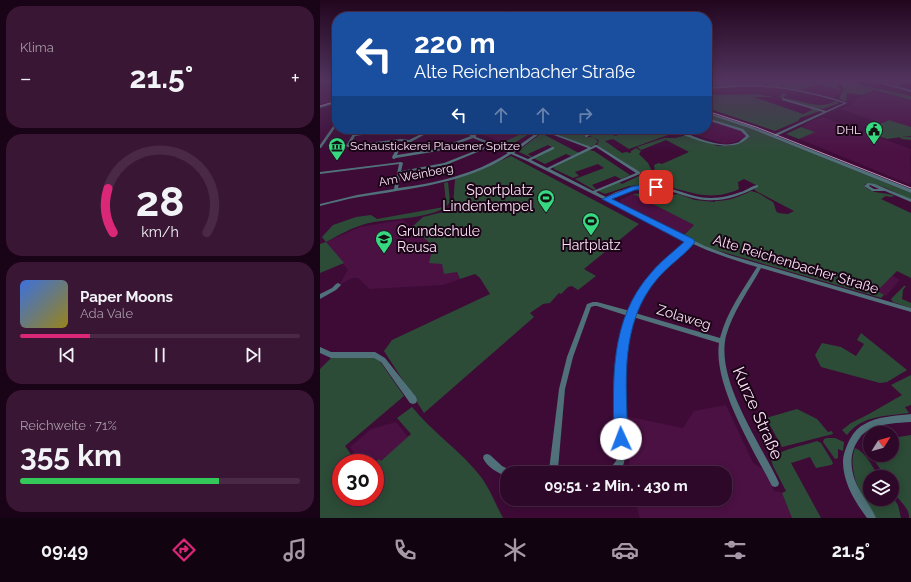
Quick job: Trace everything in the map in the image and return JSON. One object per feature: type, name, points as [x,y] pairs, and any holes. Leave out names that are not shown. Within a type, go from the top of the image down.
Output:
[{"type":"street","points":[[800,104],[825,112]]},
{"type":"street","points":[[774,136],[843,104]]},
{"type":"street","points":[[712,115],[774,136],[911,191]]},
{"type":"street","points":[[687,134],[721,146],[735,144],[746,139],[748,136],[742,130],[712,121]]},
{"type":"street","points":[[320,147],[332,130]]},
{"type":"street","points":[[361,134],[354,135],[348,146],[401,140],[408,141]]},
{"type":"street","points":[[396,163],[394,157],[397,149],[408,141],[422,134]]},
{"type":"street","name":"Alte Reichenbacher Straße","points":[[470,134],[548,169],[690,242],[727,256],[911,310]]},
{"type":"street","name":"Am Weinberg","points":[[320,205],[344,198],[436,183],[460,176],[477,170],[512,152],[536,134]]},
{"type":"street","points":[[555,134],[590,148]]},
{"type":"street","points":[[394,157],[437,150],[475,136]]},
{"type":"street","points":[[400,172],[439,166],[494,144]]},
{"type":"street","points":[[548,169],[596,146],[639,173],[593,192]]},
{"type":"street","points":[[528,160],[553,148]]},
{"type":"street","points":[[320,173],[401,162],[396,189]]},
{"type":"street","points":[[605,199],[624,190],[645,187],[666,189],[697,197],[722,199],[741,194],[757,186]]},
{"type":"street","points":[[885,190],[911,201]]},
{"type":"street","points":[[618,466],[620,463],[622,454],[619,380],[623,339],[642,292],[654,276],[690,242]]},
{"type":"street","name":"Kurze Straße","points":[[760,266],[725,328],[721,354],[727,384],[741,416],[775,483]]},
{"type":"street","points":[[320,297],[338,285]]},
{"type":"street","name":"Zolaweg","points":[[553,466],[562,388],[572,350],[589,306],[593,304],[632,314],[722,341]]},
{"type":"street","points":[[320,350],[331,355],[375,355],[383,360],[413,400]]},
{"type":"street","points":[[872,518],[852,486],[849,473],[849,448],[859,432],[868,426],[911,418]]},
{"type":"street","points":[[487,458],[500,470]]},
{"type":"shaded area","points":[[853,104],[911,104],[911,127],[889,120],[882,123],[840,109]]},
{"type":"shaded area","points":[[823,117],[911,149],[911,182],[909,184],[799,139],[814,132],[801,127],[811,121]]},
{"type":"shaded area","points":[[712,120],[746,132],[745,133],[747,135],[743,139],[724,144],[693,134],[712,134]]},
{"type":"shaded area","points":[[481,134],[520,135],[503,142]]},
{"type":"shaded area","points":[[633,194],[694,225],[684,234],[621,203],[620,200]]},
{"type":"shaded area","name":"Grundschule Reusa","points":[[403,220],[429,241],[442,264],[457,272],[460,279],[443,285],[370,289],[358,278],[352,278],[339,285],[348,270],[326,242],[360,227]]},
{"type":"shaded area","points":[[891,275],[900,280],[886,296],[877,291]]},
{"type":"shaded area","points":[[726,405],[753,463],[763,469],[775,492],[778,491],[782,493],[792,518],[640,518],[636,506],[732,506],[732,466],[629,466],[625,416],[683,428],[694,411]]},
{"type":"shaded area","points":[[396,422],[408,437],[384,458],[384,454],[355,454],[350,447],[371,429]]},
{"type":"green space","points":[[712,104],[775,104],[803,114],[812,110],[809,108],[820,111],[800,118],[798,121],[775,131],[712,110]]},
{"type":"green space","points":[[803,104],[836,104],[823,109],[820,107],[823,110]]},
{"type":"green space","points":[[712,116],[739,124],[911,193],[911,200],[894,191],[874,184],[864,185],[870,190],[895,196],[886,196],[881,199],[911,213],[911,278],[897,271],[877,291],[884,295],[881,298],[709,248],[683,236],[694,225],[633,194],[655,192],[672,195],[678,194],[695,200],[715,202],[734,198],[751,191],[758,193],[773,202],[776,211],[780,213],[788,214],[794,211],[756,191],[754,189],[758,186],[744,179],[738,182],[739,189],[726,194],[714,195],[703,195],[670,187],[645,184],[645,180],[655,172],[654,165],[659,163],[662,164],[689,152],[666,140],[641,150],[637,147],[664,138],[675,138],[687,135],[718,146],[730,146],[749,137],[750,135],[746,132],[712,120]]},
{"type":"green space","points":[[889,120],[911,127],[911,136],[902,137],[911,137],[911,140],[902,139],[899,137],[887,139],[864,131]]},
{"type":"green space","points":[[801,127],[815,132],[799,139],[786,134]]},
{"type":"green space","points":[[516,134],[529,134],[506,148],[499,144],[519,135]]},
{"type":"green space","points":[[540,134],[543,134],[579,153],[571,156],[566,154],[545,164],[533,158],[554,148],[548,145],[528,154],[532,157],[530,157],[519,152]]},
{"type":"green space","points":[[584,134],[587,135],[584,137],[592,137],[589,135],[668,135],[629,149],[613,139],[605,141],[622,153],[631,153],[631,151],[636,148],[641,151],[639,154],[648,163],[652,171],[642,179],[641,185],[629,186],[605,194],[598,191],[619,182],[622,184],[643,174],[597,145],[599,140],[594,138],[598,141],[595,145],[589,147],[558,135]]},
{"type":"green space","points":[[589,150],[594,151],[630,175],[621,179],[615,176],[592,185],[596,189],[594,190],[575,179],[604,168],[598,164],[575,172],[579,176],[573,178],[554,169],[554,167]]},
{"type":"green space","points":[[511,156],[639,224],[584,269],[596,276],[578,290],[572,286],[568,287],[561,294],[559,293],[550,303],[543,304],[530,313],[534,317],[424,413],[384,351],[392,340],[490,294],[480,278],[475,274],[460,279],[457,272],[444,274],[442,264],[429,263],[433,246],[412,227],[423,217],[443,212],[453,206],[455,179],[485,168]]},
{"type":"green space","points":[[448,182],[450,202],[444,208],[435,212],[411,218],[365,224],[326,242],[322,237],[333,225],[356,217],[371,215],[377,219],[444,207],[444,204],[446,203],[444,183]]},
{"type":"green space","points":[[326,242],[344,263],[320,273],[320,244]]},
{"type":"green space","points":[[904,286],[906,286],[903,290],[902,299],[911,303],[911,308],[893,302],[891,299]]},
{"type":"green space","points":[[861,333],[907,370],[887,382],[880,383],[821,367],[815,355],[822,343],[841,347],[856,356],[864,344],[857,340]]},
{"type":"green space","points":[[332,357],[375,358],[379,360],[404,396],[345,446],[351,454],[332,454],[332,506],[384,506],[384,458],[411,434],[397,418],[412,407],[428,425],[465,459],[481,477],[503,518],[320,518],[320,369]]},
{"type":"green space","points":[[911,375],[911,405],[905,407],[909,413],[867,420],[853,428],[847,435],[842,430],[851,423],[902,395],[891,385]]},
{"type":"green space","points":[[797,409],[817,419],[828,432],[832,431],[833,434],[782,447],[766,418]]},
{"type":"green space","points":[[911,435],[911,518],[909,518],[909,514],[905,506],[899,499],[899,470],[881,470],[875,462],[899,462],[899,437]]},
{"type":"green space","points":[[835,438],[844,442],[843,451],[838,449],[838,458],[835,459],[823,442],[824,439]]},
{"type":"green space","points":[[817,441],[821,443],[833,464],[816,468],[810,457],[791,463],[821,518],[792,518],[782,493],[786,491],[771,459],[785,450]]},
{"type":"green space","points":[[855,448],[863,453],[863,462],[870,462],[875,470],[863,470],[863,498],[854,476],[853,457]]},
{"type":"green space","points":[[868,506],[898,506],[901,518],[876,518]]},
{"type":"tram line","points":[[320,106],[326,104]]},
{"type":"tram line","points":[[712,113],[756,127],[911,188]]},
{"type":"place","name":"DHL","points":[[874,145]]},
{"type":"place","name":"Schaustickerei Plauener Spitze","points":[[337,161]]},
{"type":"place","name":"Sportplatz Lindentempel","points":[[546,213]]},
{"type":"place","name":"Hartplatz","points":[[591,236]]},
{"type":"place","name":"Grundschule Reusa","points":[[384,254]]},
{"type":"route","points":[[621,439],[619,380],[623,339],[642,292],[654,276],[690,242],[605,199],[624,190],[656,187]]}]
